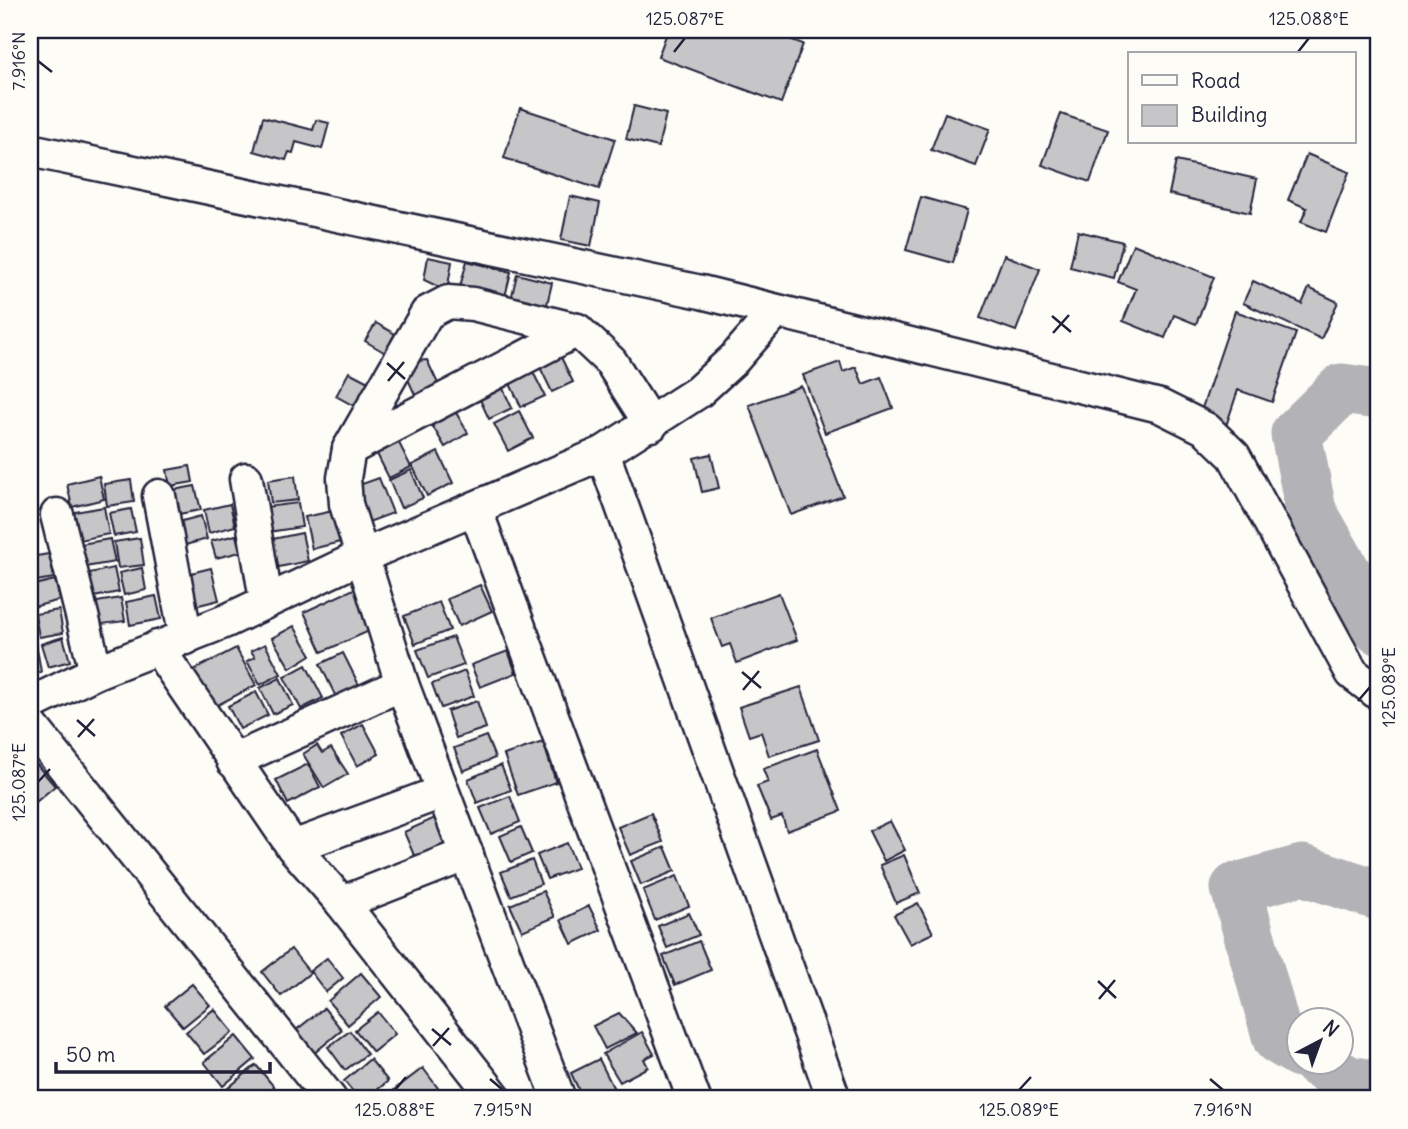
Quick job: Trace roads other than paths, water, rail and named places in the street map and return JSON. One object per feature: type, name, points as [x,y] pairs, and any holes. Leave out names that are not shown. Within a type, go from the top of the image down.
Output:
[{"type":"street","points":[[30,150],[701,292],[1160,406],[1206,429],[1234,456],[1352,673],[1378,693]]},
{"type":"street","points":[[559,1099],[402,684],[346,504],[344,478],[349,449],[427,313],[438,305],[473,304],[577,330],[611,362],[651,425]]},
{"type":"street","points":[[30,704],[96,672],[172,642],[603,453],[651,425],[698,392],[734,359],[775,312]]},
{"type":"street","points":[[349,449],[577,330]]},
{"type":"street","points":[[603,453],[834,1099]]},
{"type":"street","points":[[246,479],[266,600]]},
{"type":"street","points":[[159,496],[172,642],[233,761],[293,847],[342,903],[495,1099]]},
{"type":"street","points":[[475,508],[694,1099]]},
{"type":"street","points":[[57,515],[96,672]]},
{"type":"street","points":[[233,761],[402,684]]},
{"type":"street","points":[[30,724],[330,1099]]},
{"type":"street","points":[[293,847],[442,792]]},
{"type":"street","points":[[342,903],[467,854]]},
{"type":"waterway","points":[[1378,394],[1342,389],[1296,434],[1311,511],[1378,629]]},
{"type":"waterway","points":[[1286,1044],[1278,1039],[1236,888],[1302,870],[1378,895]]},
{"type":"waterway","points":[[1340,1076],[1348,1081],[1378,1086]]}]
